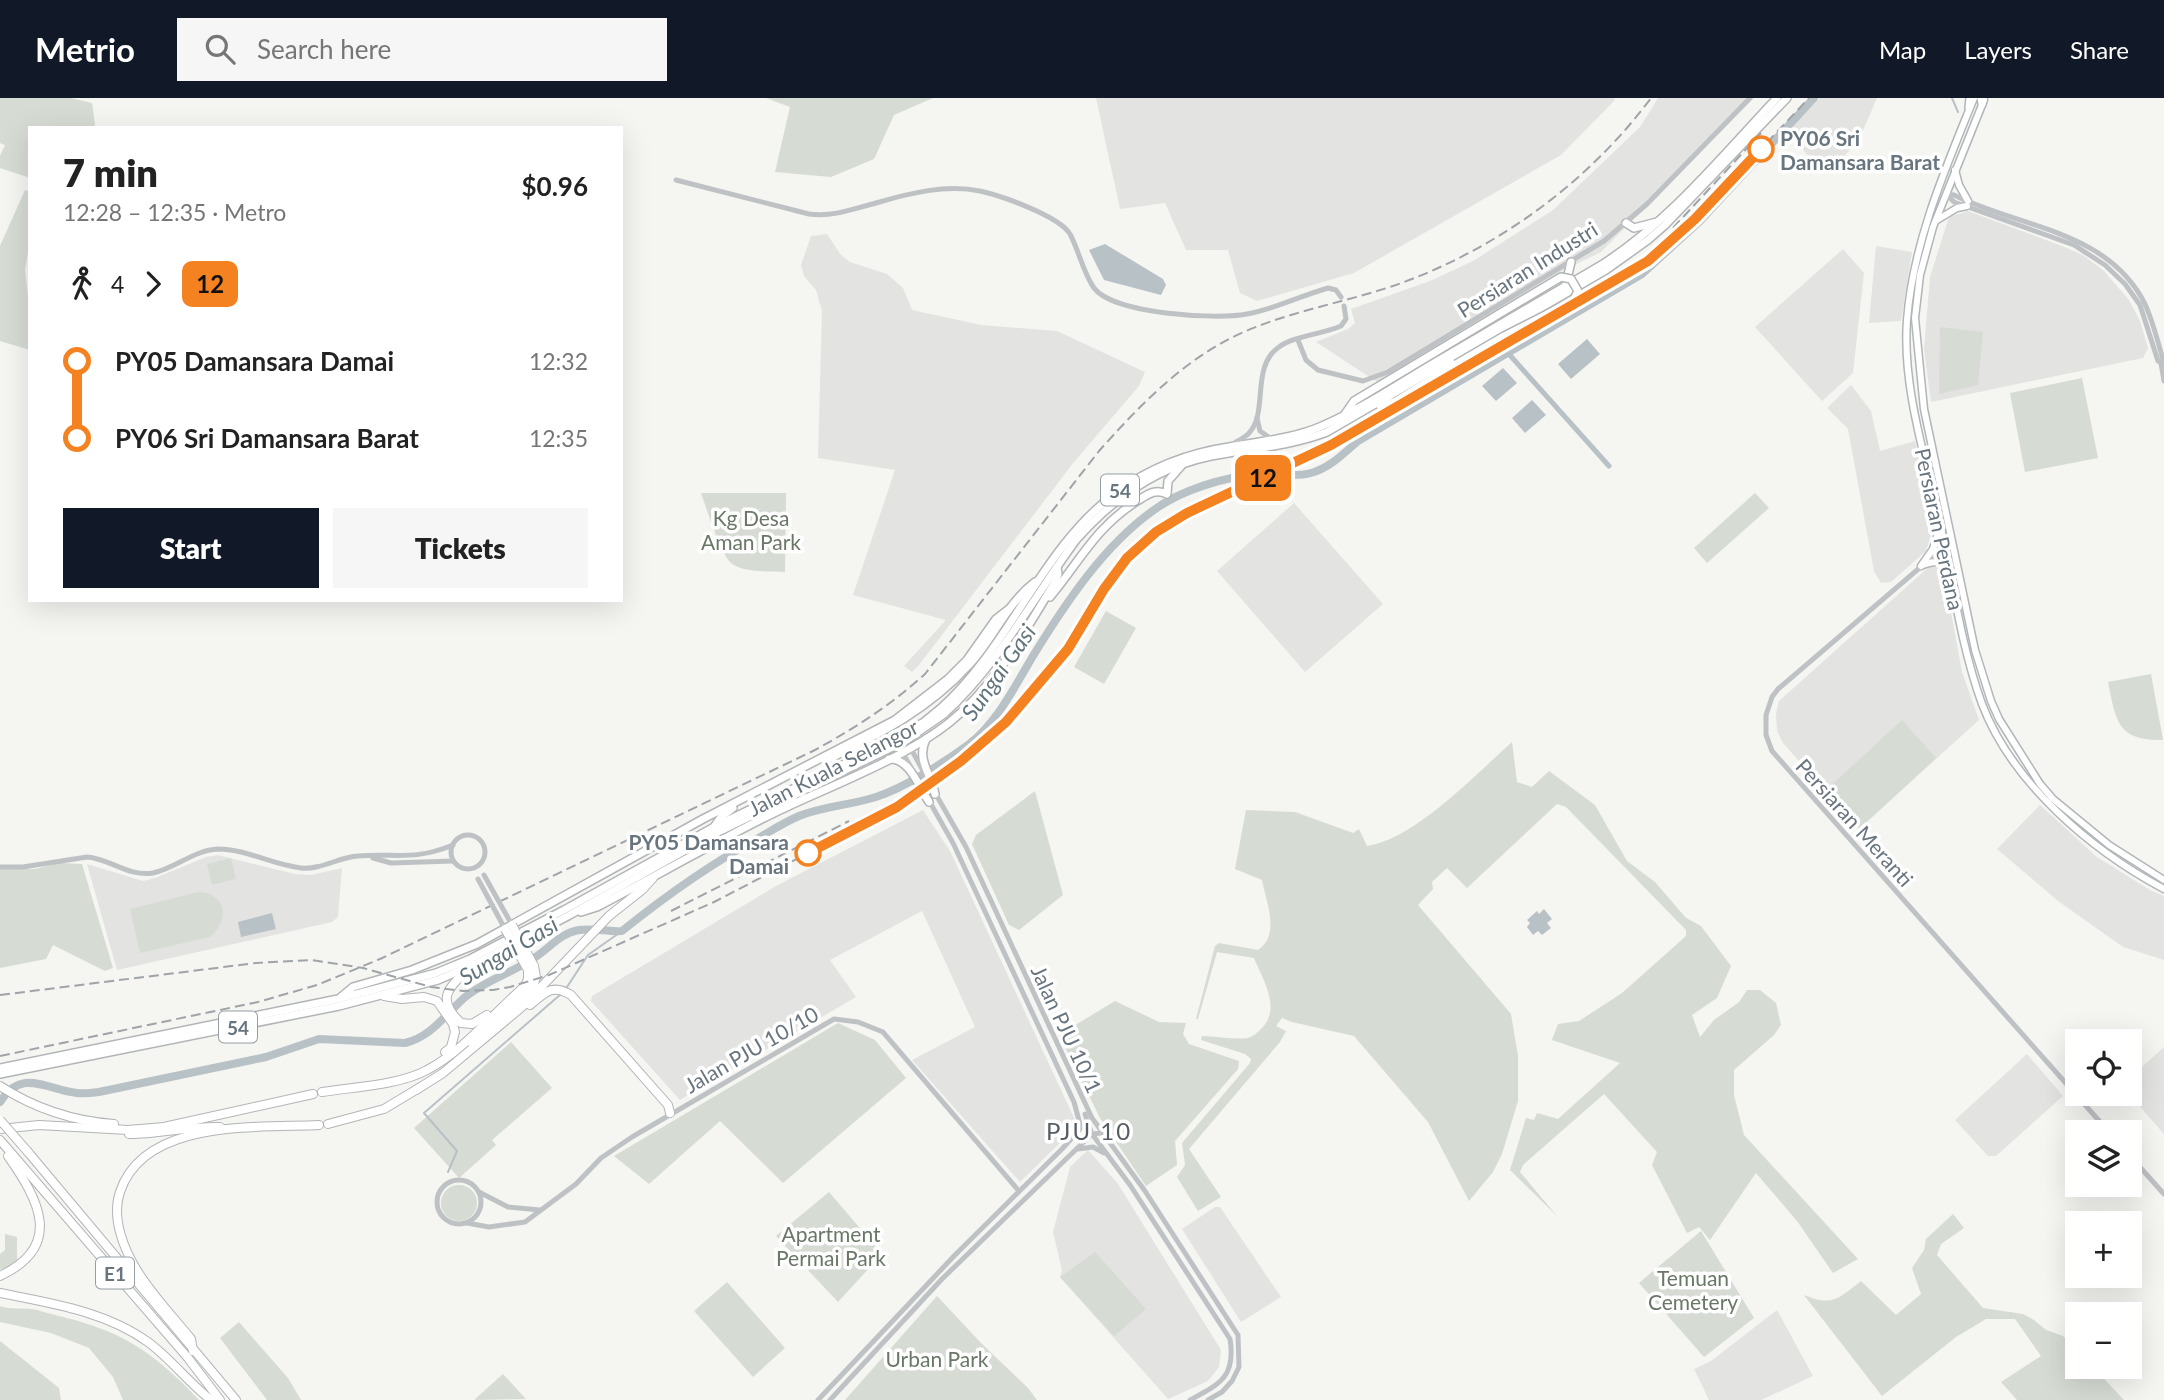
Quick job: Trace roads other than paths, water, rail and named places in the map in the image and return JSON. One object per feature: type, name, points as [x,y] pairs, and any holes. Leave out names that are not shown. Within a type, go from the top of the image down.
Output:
[{"type":"highway","name":"Jalan Kuala Selangor","points":[[942,711],[975,673],[1079,527],[1120,489],[1166,464],[1191,455],[1275,441],[1305,433],[1345,415],[1564,287],[1622,252],[1660,221],[1777,98]]},
{"type":"highway","name":"Jalan Kuala Selangor","points":[[0,1074],[96,1057],[384,996],[438,979],[472,965],[568,916],[716,833],[882,754],[916,734],[981,676],[1056,566],[1076,540],[1108,507],[1148,480],[1182,465],[1208,457],[1276,447],[1327,432],[1606,270],[1665,225],[1787,98]]},
{"type":"highway","points":[[1969,108],[1972,98]]},
{"type":"highway","points":[[1626,223],[1634,228],[1660,221]]},
{"type":"highway","points":[[1564,287],[1571,261]]},
{"type":"highway","points":[[1345,415],[1354,401],[1561,277],[1571,279],[1578,291],[1573,301],[1504,336],[1396,401],[1370,408]]},
{"type":"highway","points":[[1034,616],[1091,541],[1114,519],[1151,493],[1161,491],[1167,494],[1168,481],[1182,465]]},
{"type":"highway","points":[[568,916],[597,907],[882,754],[910,747],[950,722],[985,688],[1034,616],[1055,582],[1058,574],[1056,566]]},
{"type":"highway","points":[[929,736],[914,727],[915,717],[970,665],[1009,609],[1025,590],[1041,577]]},
{"type":"highway","points":[[338,999],[353,987],[443,959],[508,927],[704,819],[895,720],[948,679],[967,660],[996,619],[1009,609]]},
{"type":"highway","points":[[714,827],[721,817],[736,806],[874,737],[923,708]]},
{"type":"highway","points":[[929,736],[919,757],[934,790]]},
{"type":"highway","points":[[874,737],[886,743],[882,754]]},
{"type":"highway","points":[[882,754],[907,764],[929,802]]},
{"type":"highway","name":"Jalan Kuala Selangor","points":[[0,1068],[404,983],[470,959],[714,827],[882,754]]},
{"type":"highway","points":[[193,1351],[191,1339],[138,1272],[123,1242],[116,1202],[122,1184],[133,1166],[147,1152],[168,1141],[190,1135],[323,1124],[384,1109],[443,1073],[523,1006],[609,916],[653,878]]},
{"type":"highway","points":[[416,1090],[533,986],[536,977],[508,927]]},
{"type":"highway","points":[[443,1004],[451,986],[472,965]]},
{"type":"highway","points":[[0,1131],[39,1125],[128,1130],[164,1127],[317,1093],[395,1080],[425,1071],[450,1053],[524,986],[531,968]]},
{"type":"highway","points":[[496,1028],[512,1021],[545,993],[557,989],[567,993],[668,1105],[670,1113]]},
{"type":"highway","points":[[384,996],[402,999],[432,998],[443,1004],[455,1023],[456,1032],[451,1047],[425,1071]]},
{"type":"highway","points":[[455,1023],[472,1024],[506,1002]]},
{"type":"highway","points":[[0,1086],[15,1096],[75,1118],[110,1124],[144,1125],[190,1121]]},
{"type":"highway","name":"E1","points":[[0,1120],[236,1400]]},
{"type":"highway","points":[[0,1131],[146,1134],[201,1126],[251,1128]]},
{"type":"highway","points":[[0,1276],[17,1268],[28,1258],[38,1240],[40,1222],[38,1207],[30,1189],[3,1146]]},
{"type":"highway","name":"E1","points":[[3,1146],[188,1358],[220,1400]]},
{"type":"highway","points":[[0,1293],[67,1307],[123,1327],[146,1340],[170,1359],[211,1400]]},
{"type":"main road","name":"Persiaran Perdana","points":[[1982,100],[1935,221],[1920,275],[1915,318],[1924,409],[1948,546],[1979,666],[1991,701],[2010,739],[2053,799],[2109,845],[2164,880]]},
{"type":"main road","name":"Persiaran Perdana","points":[[1969,108],[1913,274],[1907,326],[1914,408],[1940,526],[1948,546],[1949,574],[1971,667],[1982,705],[2002,743],[2047,804],[2103,849],[2164,889]]},
{"type":"main road","points":[[1935,221],[1967,204],[1955,168]]},
{"type":"main road","points":[[1936,200],[1946,194],[1942,182]]},
{"type":"main road","points":[[1921,566],[1933,549],[1940,526]]},
{"type":"main road","points":[[1921,566],[1937,561],[1945,566],[1949,574]]},
{"type":"street","name":"Persiaran Industri","points":[[1298,340],[1303,354],[1314,368],[1357,381],[1369,381],[1388,372],[1597,246],[1626,223],[1750,98]]},
{"type":"street","points":[[676,180],[809,214],[829,215],[941,188],[983,192],[1023,206],[1063,226],[1071,236],[1095,289],[1108,298],[1140,308],[1187,316],[1226,316],[1258,312],[1328,288],[1334,288],[1341,297]]},
{"type":"street","points":[[1946,194],[1954,202],[2076,240],[2102,254],[2123,273],[2144,303],[2163,360],[2161,363],[2164,381]]},
{"type":"street","points":[[1228,447],[1251,431],[1268,357],[1284,344],[1341,326],[1346,318],[1344,306]]},
{"type":"street","points":[[1256,415],[1261,430],[1275,441]]},
{"type":"street","name":"Persiaran Meranti","points":[[1948,546],[1778,689],[1766,715],[1768,743],[1778,759],[2098,1120]]},
{"type":"street","points":[[898,724],[910,747],[919,757]]},
{"type":"street","points":[[890,728],[907,764]]},
{"type":"street","points":[[929,802],[934,790]]},
{"type":"street","name":"Jalan PJU 10/1","points":[[934,790],[966,847],[1081,1098],[1101,1133],[1166,1223],[1238,1335],[1239,1367],[1222,1392],[1208,1400]]},
{"type":"street","name":"Jalan PJU 10/1","points":[[929,802],[953,843],[1074,1102],[1081,1128],[1056,1156]]},
{"type":"street","points":[[0,867],[87,857],[137,874],[168,868],[195,855],[216,849],[233,850],[303,868],[319,867],[356,856],[407,857],[426,854],[453,845],[460,837],[476,837],[485,851],[481,863],[481,877],[508,927]]},
{"type":"street","points":[[453,845],[453,861],[481,877]]},
{"type":"street","points":[[370,857],[391,863],[453,861]]},
{"type":"street","points":[[468,869],[481,863]]},
{"type":"street","name":"Jalan PJU 10/10","points":[[467,1223],[489,1227],[525,1222],[576,1184],[601,1158],[670,1113],[834,1019],[858,1022],[883,1032],[1018,1191]]},
{"type":"street","points":[[1081,1098],[1092,1134],[1230,1339],[1230,1367],[1225,1377],[1217,1385],[1190,1400]]},
{"type":"street","points":[[830,1400],[942,1279],[1074,1150],[1092,1134],[1101,1133]]},
{"type":"street","points":[[1074,1150],[1093,1146],[1110,1158]]},
{"type":"street","points":[[818,1400],[1018,1191],[1056,1156]]},
{"type":"street","points":[[1044,1179],[1055,1163],[1056,1156]]},
{"type":"street","points":[[2142,1169],[2164,1194]]},
{"type":"street","points":[[479,1192],[481,1199],[478,1213],[467,1223],[452,1223],[440,1214],[437,1202],[439,1192],[448,1183],[462,1180],[508,1208],[543,1210]]},
{"type":"street","points":[[1145,1209],[1166,1223]]},
{"type":"street","points":[[851,1365],[865,1358],[894,1331]]},
{"type":"waterway","name":"Sungai Gasi","points":[[0,1102],[8,1091],[26,1083],[77,1093],[99,1092],[266,1057],[319,1039],[405,1043],[414,1040],[430,1031],[472,992],[525,963],[566,934],[584,930],[622,931],[707,869],[790,820],[818,810],[876,797],[911,781],[968,745],[988,726],[1005,704],[1058,616],[1087,577],[1118,540],[1154,510],[1177,496],[1217,481],[1258,474],[1291,475],[1318,471],[1358,441],[1642,274],[1700,221],[1814,98]]},
{"type":"waterway","points":[[1952,98],[1958,112]]},
{"type":"waterway","points":[[1508,353],[1609,466]]},
{"type":"waterway","points":[[565,990],[588,955],[622,931]]},
{"type":"waterway","points":[[448,1172],[457,1151],[424,1113],[561,994]]},
{"type":"railway","points":[[0,1056],[258,1002],[317,985],[380,959],[830,742],[886,706],[925,674],[1099,451],[1148,399],[1185,368],[1224,341],[1246,331],[1393,286],[1467,254],[1502,234],[1536,211],[1598,159],[1651,98]]},
{"type":"railway","points":[[0,995],[256,963],[312,960],[363,968],[431,987],[463,991],[493,990],[549,975],[714,902],[897,807],[973,751],[1006,722],[1037,688],[1068,649],[1117,571],[1141,543],[1187,513],[1331,445],[1648,261],[1695,219],[1809,98]]},
{"type":"railway","points":[[1673,228],[1761,133]]},
{"type":"railway","points":[[671,911],[849,821]]},
{"type":"metro line","name":"12","points":[[808,853],[897,807],[961,761],[1006,722],[1068,649],[1116,571],[1141,543],[1187,513],[1331,445],[1648,261],[1673,241],[1761,149]]},
{"type":"place","name":"PY06 Sri Damansara Barat","points":[[1761,149]]},
{"type":"place","name":"PY05 Damansara Damai","points":[[808,853]]},
{"type":"district","name":"PJU 10","points":[[1089,1130]]},
{"type":"park label","name":"Kg Desa Aman Park","points":[[751,529]]},
{"type":"park label","name":"Apartment Permai Park","points":[[831,1245]]},
{"type":"park label","name":"Temuan Cemetery","points":[[1693,1289]]},
{"type":"park label","name":"Urban Park","points":[[937,1358]]}]
